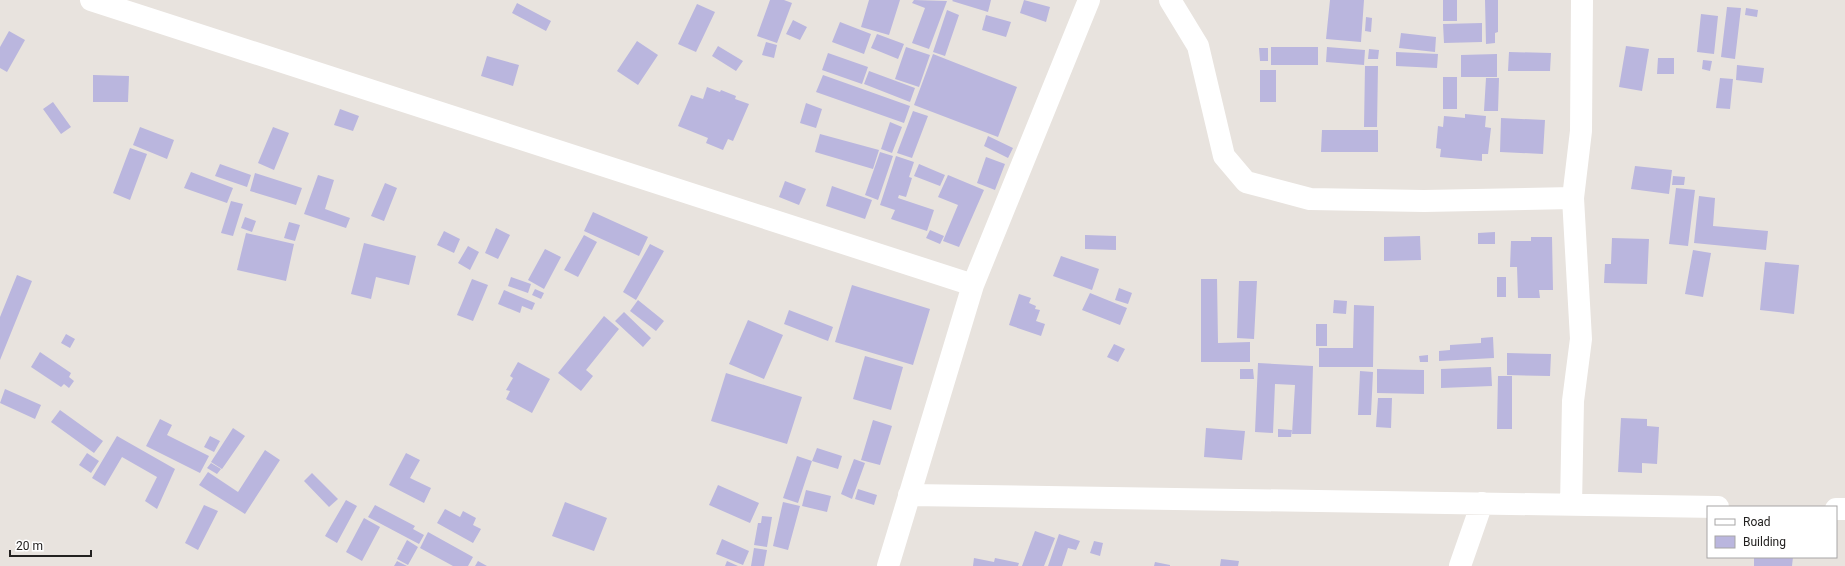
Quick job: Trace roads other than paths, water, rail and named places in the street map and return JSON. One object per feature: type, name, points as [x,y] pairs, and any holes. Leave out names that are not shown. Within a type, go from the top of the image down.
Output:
[{"type":"street","points":[[92,0],[973,286]]},
{"type":"street","points":[[888,566],[973,286],[1089,0]]},
{"type":"street","points":[[1170,0],[1198,46],[1224,156],[1246,182],[1310,199],[1424,200],[1573,198]]},
{"type":"street","points":[[1571,505],[1573,401],[1581,339],[1573,198],[1581,131],[1582,0]]},
{"type":"street","points":[[909,495],[1707,507]]},
{"type":"street","points":[[1460,566],[1482,504]]}]
